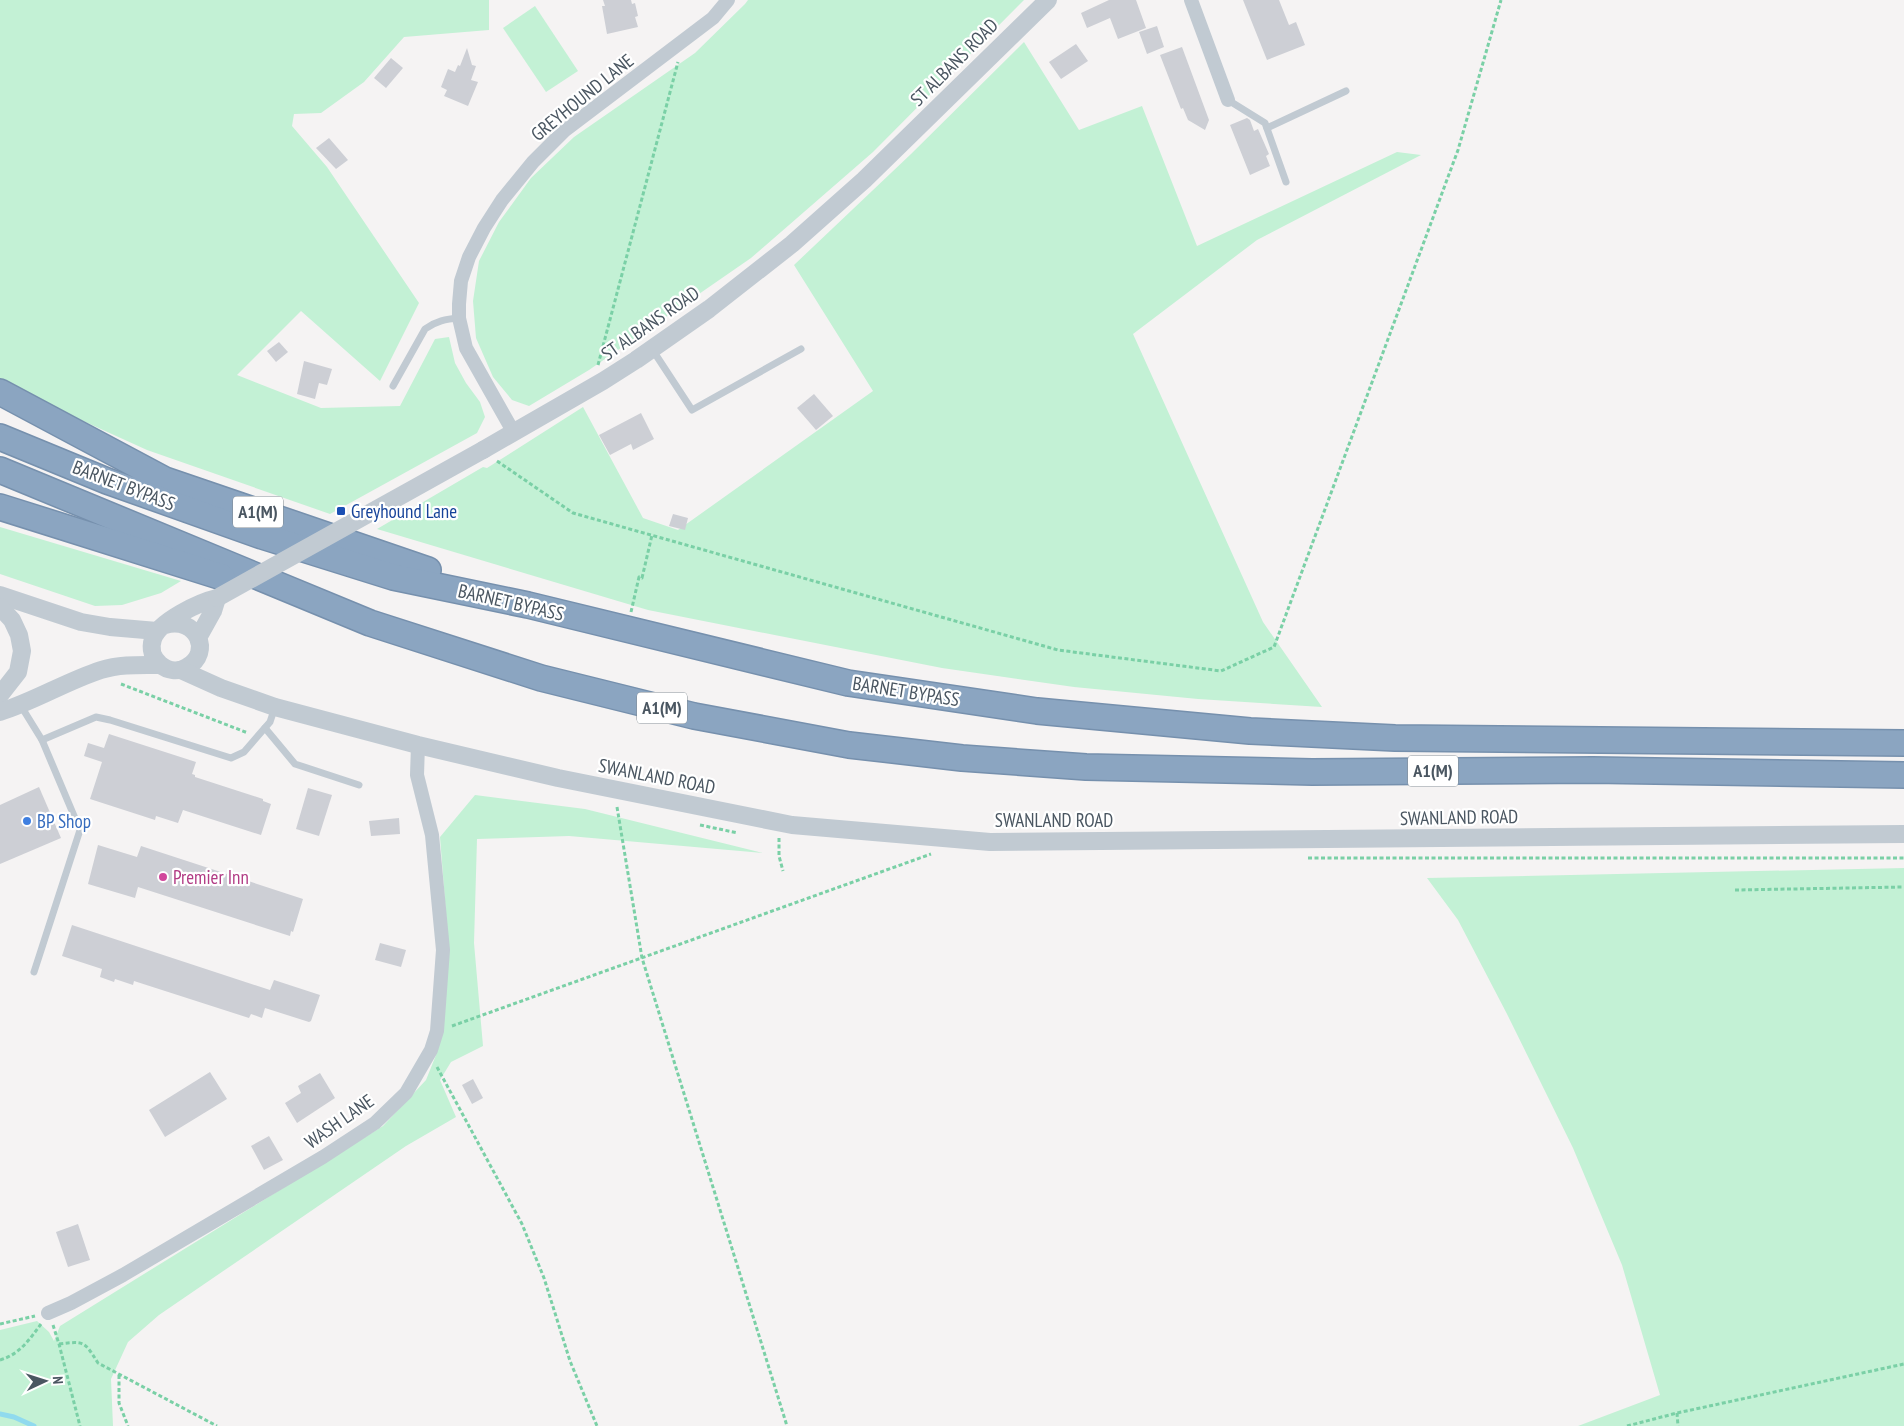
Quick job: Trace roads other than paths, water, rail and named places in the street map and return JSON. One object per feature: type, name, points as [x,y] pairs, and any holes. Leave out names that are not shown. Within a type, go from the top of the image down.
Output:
[{"type":"highway","name":"A1(M)","points":[[0,392],[165,480],[528,605]]},
{"type":"highway","name":"BARNET BYPASS","points":[[0,437],[107,481],[262,536],[393,577],[528,605],[848,683],[1037,710],[1250,731],[1395,738],[1904,743]]},
{"type":"highway","name":"BARNET BYPASS","points":[[0,470],[370,623],[541,678],[694,716],[849,745],[962,758],[1086,768],[1302,772],[1593,770],[1904,775]]},
{"type":"highway","name":"A1(M)","points":[[0,507],[370,623]]},
{"type":"street","name":"GREYHOUND LANE","points":[[514,433],[466,348],[459,318],[461,281],[469,257],[484,228],[502,200],[533,162],[564,131],[713,18],[728,0]]},
{"type":"street","name":"ST ALBANS ROAD","points":[[161,628],[203,601],[217,598],[514,433],[603,381],[709,309],[792,244],[864,180],[1048,0]]},
{"type":"street","points":[[1191,0],[1228,100]]},
{"type":"street","points":[[0,595],[81,622],[110,627],[161,628],[182,623],[188,626],[198,638],[200,645],[196,659],[190,666],[181,670],[173,671],[160,665],[119,666],[94,673],[21,705],[0,712]]},
{"type":"street","points":[[198,638],[213,611],[217,598]]},
{"type":"street","points":[[0,607],[12,620],[19,635],[22,651],[18,672],[0,695]]},
{"type":"street","points":[[160,665],[152,652],[153,637],[161,628]]},
{"type":"street","name":"SWANLAND ROAD","points":[[196,659],[221,688]]},
{"type":"street","name":"SWANLAND ROAD","points":[[181,670],[221,688],[275,707],[418,745],[558,778],[780,822],[990,842],[1904,834]]},
{"type":"street","name":"WASH LANE","points":[[48,1313],[123,1275],[321,1158],[375,1123],[406,1093],[431,1050],[437,1031],[441,987],[442,942],[432,835],[417,775],[418,745]]},
{"type":"lane","points":[[1267,128],[1346,91]]},
{"type":"lane","points":[[1228,100],[1265,123],[1286,182]]},
{"type":"lane","points":[[393,386],[425,329],[439,321],[459,318]]},
{"type":"lane","points":[[652,349],[692,410],[801,350]]},
{"type":"lane","points":[[21,705],[42,740],[80,830],[34,972]]},
{"type":"lane","points":[[42,740],[96,717],[230,758],[244,752],[258,737],[270,722],[275,707]]},
{"type":"lane","points":[[265,728],[295,764],[359,785]]},
{"type":"waterway","points":[[0,1414],[14,1417],[34,1426]]},
{"type":"place","name":"Greyhound Lane","points":[[341,511]]},
{"type":"place","name":"BP Shop","points":[[27,821]]},
{"type":"place","name":"Premier Inn","points":[[163,877]]}]
